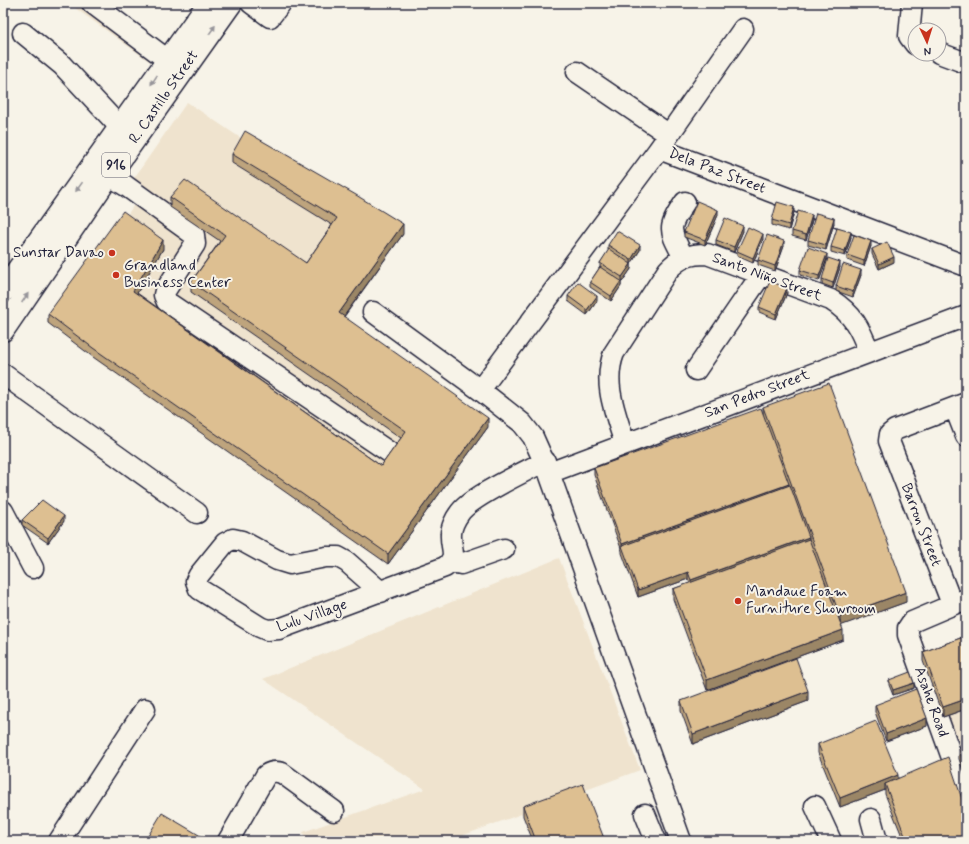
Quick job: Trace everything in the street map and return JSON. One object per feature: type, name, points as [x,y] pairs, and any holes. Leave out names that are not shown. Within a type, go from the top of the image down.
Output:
[{"type":"main road","name":"R. Castillo Street","points":[[3,330],[102,171],[175,66],[209,3]]},
{"type":"main road","name":"R. Castillo Street","points":[[175,66],[231,3]]},
{"type":"main road","name":"R. Castillo Street","points":[[3,291],[102,171]]},
{"type":"street","points":[[92,3],[175,66]]},
{"type":"street","points":[[251,3],[270,18],[281,3]]},
{"type":"street","points":[[912,3],[912,22]]},
{"type":"street","points":[[577,72],[664,142],[743,29]]},
{"type":"street","points":[[23,33],[62,65],[127,135]]},
{"type":"street","points":[[947,56],[966,63]]},
{"type":"street","name":"Dela Paz Street","points":[[480,390],[664,142],[966,266]]},
{"type":"street","points":[[102,171],[188,228],[194,235],[195,244],[164,291],[167,302],[388,452]]},
{"type":"street","points":[[625,444],[612,400],[609,380],[609,365],[614,353],[668,270],[683,256],[671,230],[674,218],[685,202]]},
{"type":"street","name":"Santo Niño Street","points":[[683,256],[707,254],[831,300],[845,308],[861,332],[869,352]]},
{"type":"street","points":[[696,370],[761,274]]},
{"type":"street","points":[[373,312],[480,390],[529,430],[547,467],[681,841]]},
{"type":"street","name":"San Pedro Street","points":[[547,467],[625,444],[966,316]]},
{"type":"street","points":[[3,374],[197,513]]},
{"type":"street","points":[[960,406],[966,436]]},
{"type":"street","name":"Barron Street","points":[[959,602],[890,446],[890,434],[894,430],[960,406]]},
{"type":"street","points":[[504,549],[461,564],[451,562],[453,554],[450,533],[460,512],[480,497],[547,467]]},
{"type":"street","points":[[3,511],[32,568]]},
{"type":"street","name":"Lulu Village","points":[[381,592],[347,562],[338,557],[326,557],[290,564],[278,560],[242,540],[233,539],[225,543],[196,581],[199,588],[267,630],[279,629],[381,592],[436,572],[451,562]]},
{"type":"street","name":"Asahe Road","points":[[959,602],[918,618],[912,622],[908,628],[910,642],[966,797]]},
{"type":"street","points":[[59,841],[145,709]]},
{"type":"street","points":[[228,841],[266,775],[270,772],[276,771],[282,774],[334,811]]},
{"type":"street","points":[[815,806],[832,841]]},
{"type":"street","points":[[645,814],[656,841]]},
{"type":"street","points":[[871,819],[877,841]]},
{"type":"shaded area","points":[[68,3],[103,3],[161,45],[149,61]]},
{"type":"shaded area","points":[[187,102],[245,141],[403,234],[339,323],[438,393],[388,564],[93,358],[133,300],[123,221],[144,190],[132,181]]},
{"type":"shaded area","points":[[559,558],[640,770],[448,841],[306,841],[303,832],[425,789],[263,679]]},
{"type":"shaded area","points":[[966,646],[966,779],[923,661]]},
{"type":"building","points":[[245,131],[403,224],[339,313],[488,418],[388,554],[93,348],[48,314],[123,211],[163,240],[133,291],[381,466],[406,431],[191,282],[225,235],[170,197],[185,180],[306,263],[337,218],[232,154]]},
{"type":"building","points":[[697,201],[718,210],[705,240],[684,232]]},
{"type":"building","points":[[777,202],[794,207],[789,225],[772,220]]},
{"type":"building","points":[[798,211],[812,215],[806,235],[792,231]]},
{"type":"building","points":[[816,213],[834,218],[826,245],[808,240]]},
{"type":"building","points":[[725,218],[743,226],[734,247],[716,240]]},
{"type":"building","points":[[748,227],[763,234],[753,258],[737,251]]},
{"type":"building","points":[[837,228],[851,232],[845,251],[831,247]]},
{"type":"building","points":[[617,231],[640,245],[631,260],[608,245]]},
{"type":"building","points":[[767,235],[784,241],[775,266],[758,260]]},
{"type":"building","points":[[854,235],[871,241],[864,261],[847,255]]},
{"type":"building","points":[[887,242],[894,257],[879,264],[872,249]]},
{"type":"building","points":[[808,247],[827,254],[819,276],[800,270]]},
{"type":"building","points":[[609,249],[631,264],[622,277],[600,263]]},
{"type":"building","points":[[828,258],[840,262],[833,283],[822,279]]},
{"type":"building","points":[[843,264],[861,270],[853,292],[836,286]]},
{"type":"building","points":[[600,267],[621,281],[611,296],[590,282]]},
{"type":"building","points":[[770,281],[787,288],[776,314],[759,307]]},
{"type":"building","points":[[578,282],[597,296],[587,310],[568,296]]},
{"type":"building","points":[[829,383],[906,592],[840,616],[763,407]]},
{"type":"building","points":[[761,408],[789,484],[622,544],[594,468]]},
{"type":"building","points":[[790,485],[809,537],[691,580],[688,572],[638,590],[622,546]]},
{"type":"building","points":[[42,500],[64,516],[48,538],[22,520]]},
{"type":"building","points":[[809,539],[843,630],[707,680],[673,589]]},
{"type":"building","points":[[966,636],[966,699],[943,707],[923,652]]},
{"type":"building","points":[[796,658],[808,691],[693,734],[681,701]]},
{"type":"building","points":[[910,672],[914,683],[893,690],[889,680]]},
{"type":"building","points":[[916,689],[927,718],[886,734],[875,705]]},
{"type":"building","points":[[876,721],[898,775],[840,798],[818,744]]},
{"type":"building","points":[[966,746],[966,769],[959,749]]},
{"type":"building","points":[[948,757],[966,811],[966,841],[907,841],[885,784]]},
{"type":"building","points":[[583,784],[605,841],[536,841],[523,806]]},
{"type":"building","points":[[162,813],[209,841],[145,841]]},
{"type":"place","name":"Sunstar Davao","points":[[112,253]]},
{"type":"place","name":"Grandland Business Center","points":[[116,275]]},
{"type":"place","name":"Mandaue Foam Furniture Showroom","points":[[738,601]]}]
